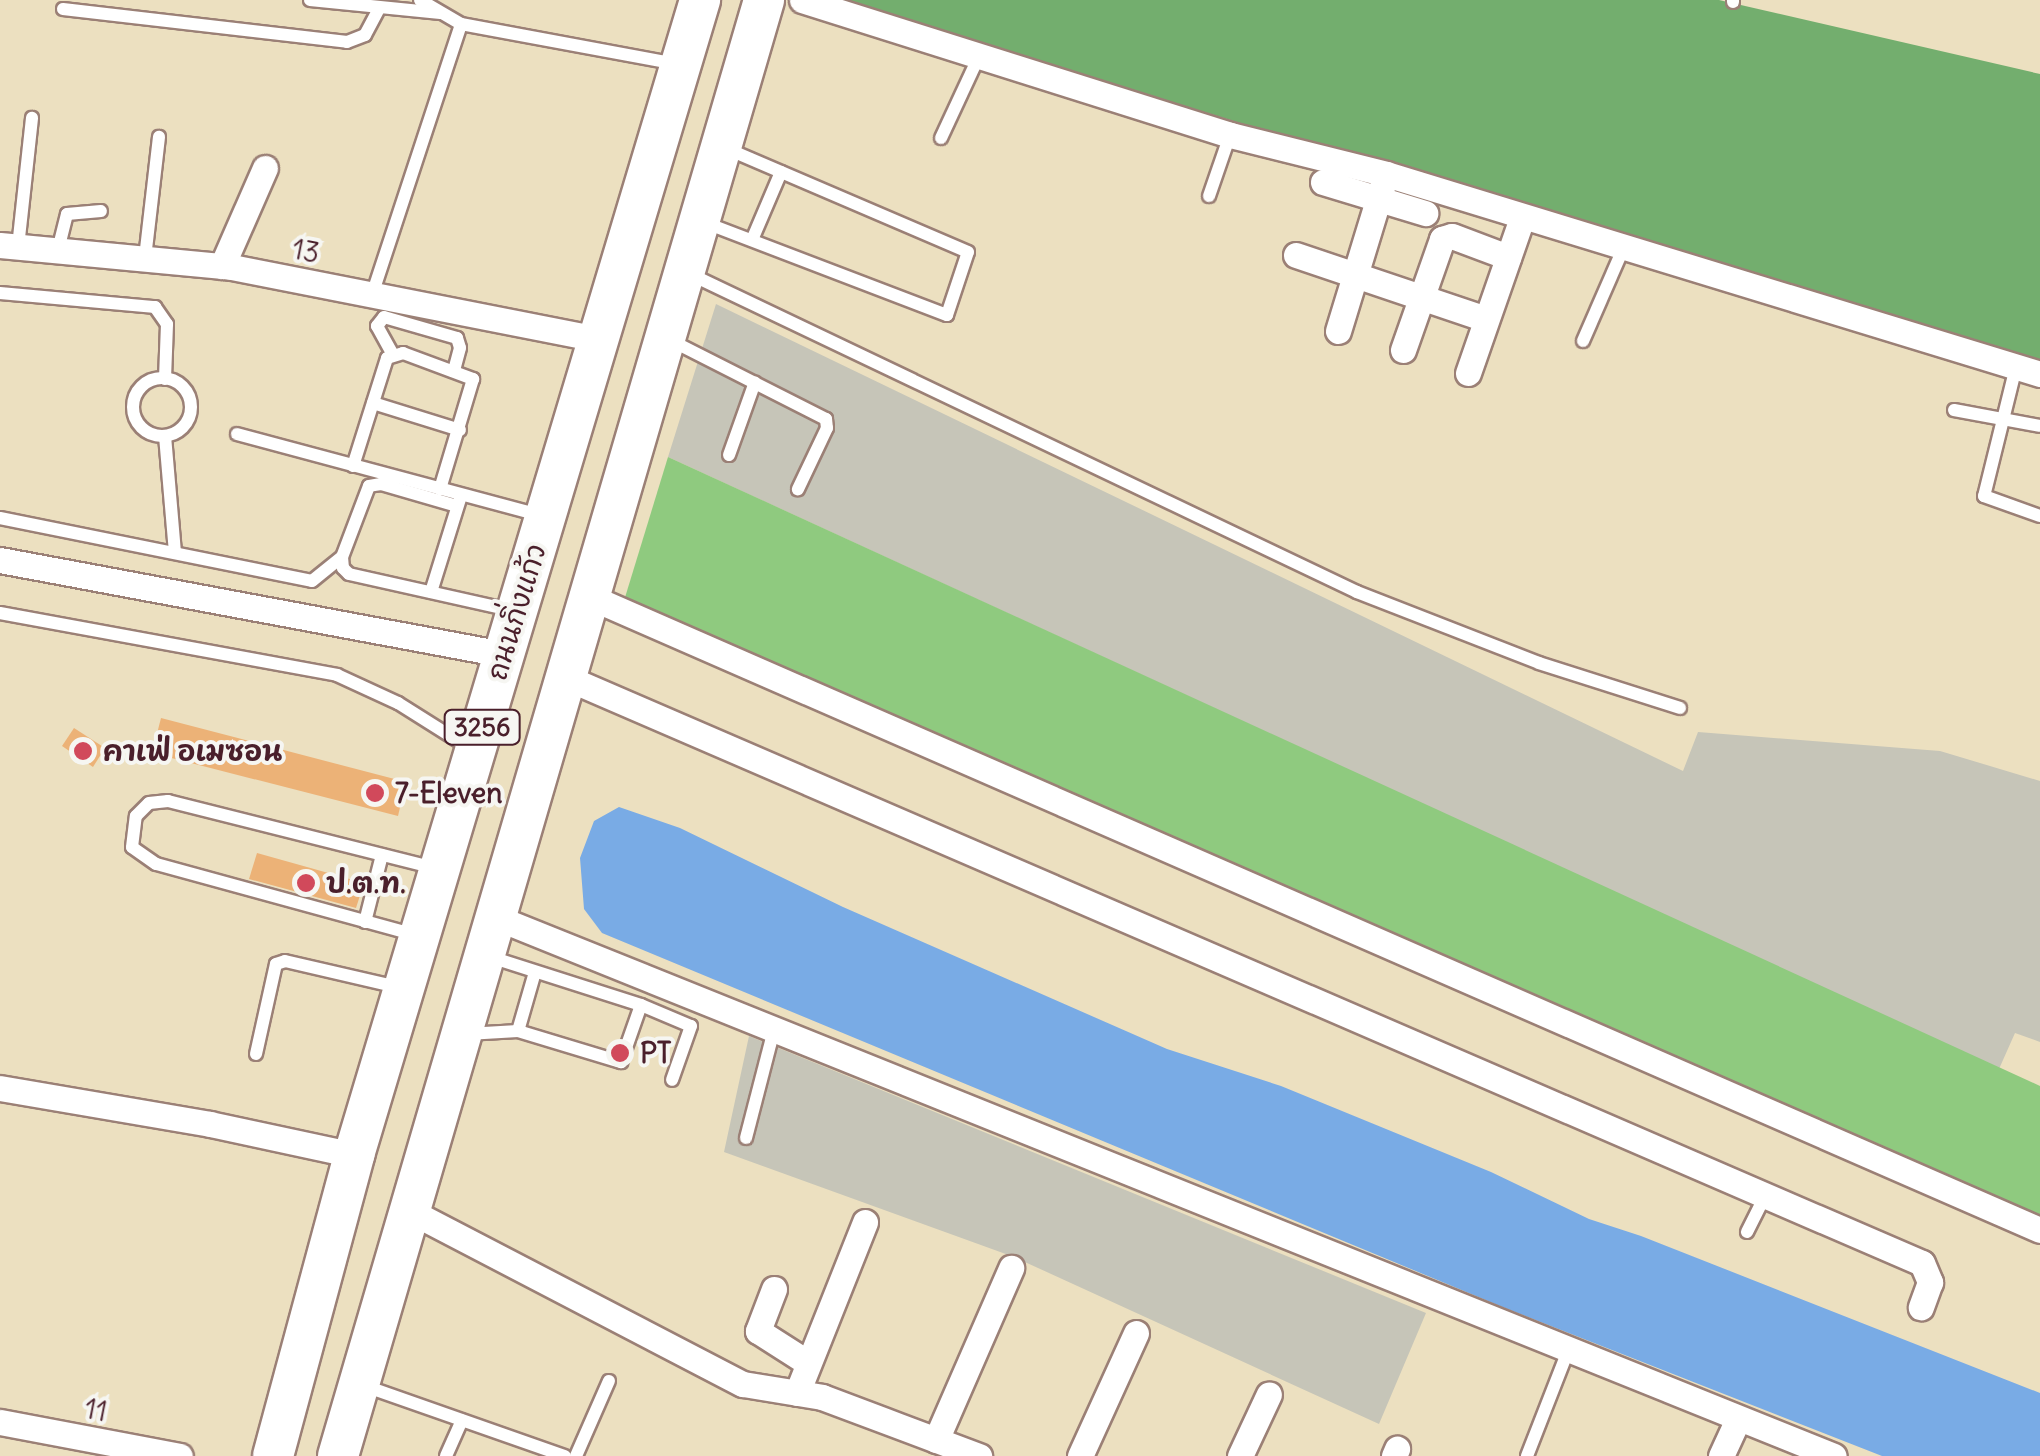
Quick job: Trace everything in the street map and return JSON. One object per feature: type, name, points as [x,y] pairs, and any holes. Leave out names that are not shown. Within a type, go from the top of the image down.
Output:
[{"type":"main road","name":"ถนนกิ่งแก้ว","points":[[272,1456],[354,1156],[700,0]]},
{"type":"main road","name":"3256","points":[[338,1456],[764,0]]},
{"type":"street","points":[[802,0],[1382,187],[1522,218],[2028,370]]},
{"type":"street","points":[[222,266],[265,168]]},
{"type":"street","points":[[1323,182],[1382,187],[1425,214]]},
{"type":"street","points":[[1338,331],[1382,187]]},
{"type":"street","points":[[1468,372],[1522,218]]},
{"type":"street","points":[[1403,350],[1446,236],[1508,257]]},
{"type":"street","name":"13","points":[[9,246],[222,266],[597,338]]},
{"type":"street","points":[[1296,254],[1422,294],[1486,320]]},
{"type":"street","points":[[0,560],[503,654]]},
{"type":"street","points":[[588,596],[2040,1230]]},
{"type":"street","points":[[566,677],[1922,1263],[1930,1282],[1921,1306]]},
{"type":"street","points":[[490,936],[774,1030],[1738,1419],[1787,1448],[1834,1456]]},
{"type":"street","points":[[0,1088],[210,1124],[354,1156]]},
{"type":"street","points":[[410,1210],[744,1384],[822,1397],[979,1456]]},
{"type":"street","points":[[797,1393],[866,1222]]},
{"type":"street","points":[[936,1440],[1011,1268]]},
{"type":"street","points":[[774,1290],[758,1331],[808,1364]]},
{"type":"street","points":[[1080,1456],[1136,1333]]},
{"type":"street","points":[[1240,1456],[1269,1394]]},
{"type":"street","points":[[1721,1456],[1738,1419]]},
{"type":"street","name":"11","points":[[0,1422],[180,1456]]},
{"type":"lane","points":[[310,0],[442,13]]},
{"type":"lane","points":[[420,0],[460,24],[682,66]]},
{"type":"lane","points":[[63,8],[347,42],[365,35],[379,8]]},
{"type":"lane","points":[[372,296],[460,24]]},
{"type":"lane","points":[[940,138],[979,56]]},
{"type":"lane","points":[[9,246],[32,118]]},
{"type":"lane","points":[[1209,196],[1230,135]]},
{"type":"lane","points":[[145,258],[158,138]]},
{"type":"lane","points":[[700,221],[946,314],[968,252],[721,146]]},
{"type":"lane","points":[[752,240],[781,172]]},
{"type":"lane","points":[[58,250],[67,214],[101,211]]},
{"type":"lane","points":[[1583,341],[1622,249]]},
{"type":"lane","points":[[685,272],[1357,592],[1539,663],[1680,708]]},
{"type":"lane","points":[[0,293],[156,307],[167,324],[164,379]]},
{"type":"lane","points":[[440,490],[474,386],[472,379],[392,353],[378,326],[384,317],[457,338],[460,348],[454,370]]},
{"type":"lane","points":[[663,337],[826,419],[827,428],[798,489]]},
{"type":"lane","points":[[353,466],[392,353]]},
{"type":"lane","points":[[2028,370],[2001,418],[1984,496],[2040,516]]},
{"type":"lane","points":[[164,379],[186,392],[190,410],[182,427],[165,436],[139,426],[133,408],[144,385],[164,379]]},
{"type":"lane","points":[[729,455],[755,382]]},
{"type":"lane","points":[[373,404],[460,430]]},
{"type":"lane","points":[[1954,410],[2040,426]]},
{"type":"lane","points":[[236,434],[440,490],[459,501]]},
{"type":"lane","points":[[165,436],[174,553]]},
{"type":"lane","points":[[0,518],[312,581],[342,557],[369,486],[381,484],[545,516]]},
{"type":"lane","points":[[431,592],[459,501]]},
{"type":"lane","points":[[342,557],[348,574],[517,612]]},
{"type":"lane","points":[[0,613],[337,675],[398,703],[475,751]]},
{"type":"lane","points":[[420,936],[156,864],[132,847],[133,826],[142,808],[168,801],[440,869]]},
{"type":"lane","points":[[365,922],[382,855]]},
{"type":"lane","points":[[490,936],[535,972],[640,1005],[691,1026],[672,1080]]},
{"type":"lane","points":[[256,1054],[276,964],[285,961],[405,989]]},
{"type":"lane","points":[[518,1031],[535,972]]},
{"type":"lane","points":[[462,1034],[518,1031],[621,1062],[640,1005]]},
{"type":"lane","points":[[746,1138],[774,1030]]},
{"type":"lane","points":[[1747,1232],[1766,1196]]},
{"type":"lane","points":[[1527,1456],[1568,1351]]},
{"type":"lane","points":[[576,1456],[609,1381]]},
{"type":"lane","points":[[359,1384],[566,1456]]},
{"type":"lane","points":[[446,1456],[462,1420]]},
{"type":"shaded area","points":[[716,304],[1683,771],[1698,732],[1940,751],[2040,781],[2040,1042],[2015,1033],[1999,1069],[668,457]]},
{"type":"shaded area","points":[[749,1036],[1426,1313],[1379,1424],[1014,1257],[724,1152]]},
{"type":"green space","points":[[837,0],[1719,0],[2040,74],[2040,367]]},
{"type":"green space","points":[[668,457],[2040,1086],[2040,1222],[623,604]]},
{"type":"water","points":[[619,807],[680,828],[843,907],[1167,1049],[1281,1086],[1491,1172],[1589,1219],[2040,1393],[2040,1456],[1882,1456],[1500,1306],[602,933],[584,909],[580,858],[594,821]]},
{"type":"building","points":[[161,718],[406,782],[398,816],[152,753]]},
{"type":"building","points":[[74,728],[105,748],[93,767],[62,746]]},
{"type":"building","points":[[257,853],[364,883],[356,908],[249,879]]},
{"type":"place","name":"คาเฟ่ อเมซอน","points":[[83,751]]},
{"type":"place","name":"7-Eleven","points":[[375,793]]},
{"type":"place","name":"ป.ต.ท.","points":[[306,883]]},
{"type":"place","name":"PT","points":[[620,1053]]}]
